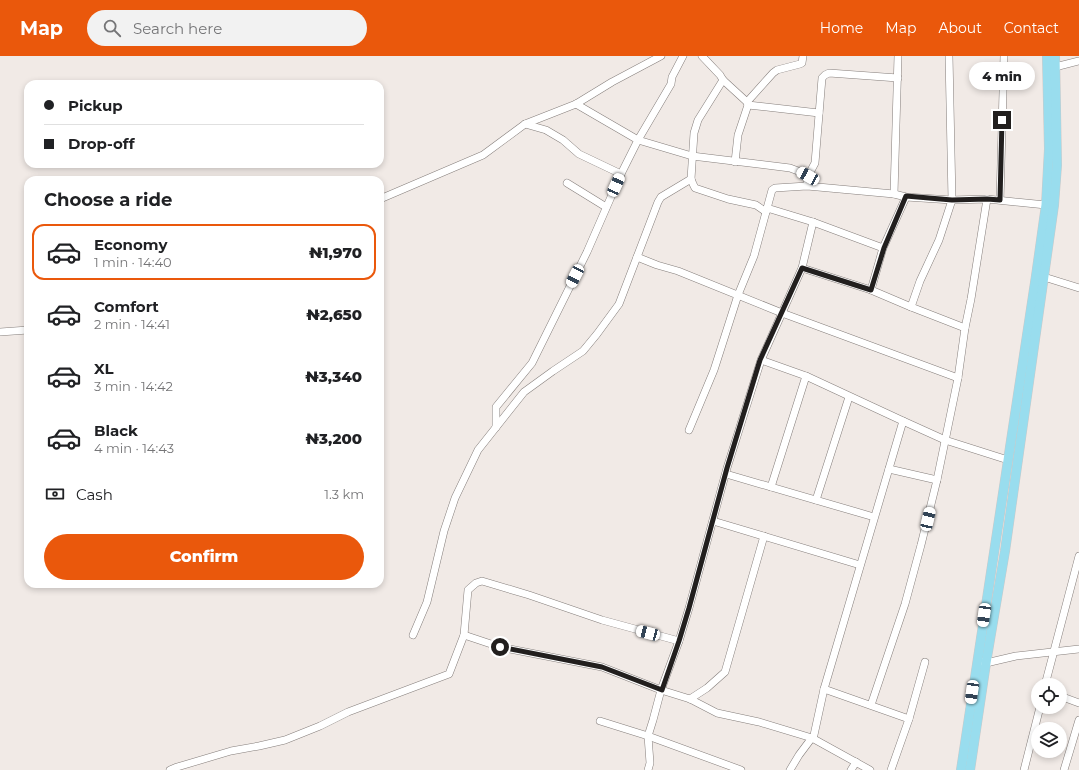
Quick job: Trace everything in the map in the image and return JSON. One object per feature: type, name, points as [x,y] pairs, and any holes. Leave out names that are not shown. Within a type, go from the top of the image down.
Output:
[{"type":"main road","points":[[961,770],[981,662],[1006,543],[1044,276],[1042,265],[1049,149],[1047,56]]},
{"type":"main road","points":[[970,770],[981,662],[1008,460],[1054,205],[1057,165],[1055,56]]},
{"type":"street","points":[[384,197],[483,154],[526,124],[576,104],[612,82],[661,56]]},
{"type":"street","points":[[496,427],[496,407],[532,363],[587,252],[621,174],[638,140],[671,84],[672,77],[683,56]]},
{"type":"street","points":[[702,56],[747,104],[819,113]]},
{"type":"street","points":[[735,162],[738,135],[747,104],[773,73],[777,70],[800,64],[803,56]]},
{"type":"street","points":[[894,194],[898,56]]},
{"type":"street","points":[[911,307],[920,281],[939,240],[952,200],[949,56]]},
{"type":"street","points":[[1000,200],[1004,56]]},
{"type":"street","points":[[1055,67],[1079,61]]},
{"type":"street","points":[[807,186],[808,176],[815,163],[822,78],[829,73],[898,78]]},
{"type":"street","points":[[723,80],[698,120],[694,133],[692,184],[695,188],[728,199],[756,205],[767,210],[813,222],[884,248]]},
{"type":"street","points":[[576,104],[638,140],[692,156],[790,168],[808,176]]},
{"type":"street","points":[[526,124],[546,130],[563,140],[579,154],[621,174]]},
{"type":"street","points":[[414,635],[427,602],[444,531],[456,498],[478,450],[524,392],[583,351],[597,334],[619,304],[661,197],[692,179]]},
{"type":"street","points":[[566,183],[606,206]]},
{"type":"street","points":[[689,430],[714,370],[738,295],[754,256],[772,190],[775,188],[807,186],[952,200],[987,199],[1046,205]]},
{"type":"street","points":[[871,290],[884,248],[906,196]]},
{"type":"street","points":[[871,705],[905,604],[937,480],[958,378],[987,199]]},
{"type":"street","points":[[756,205],[770,200]]},
{"type":"street","points":[[648,770],[650,763],[648,736],[689,608],[726,474],[760,360],[802,268],[813,222]]},
{"type":"street","points":[[637,257],[678,271],[782,313],[958,378]]},
{"type":"street","points":[[802,268],[871,290],[965,328]]},
{"type":"street","points":[[1044,276],[1079,288]]},
{"type":"street","points":[[0,332],[24,330]]},
{"type":"street","points":[[760,360],[806,376],[903,422],[945,440],[1008,460]]},
{"type":"street","points":[[771,487],[806,376]]},
{"type":"street","points":[[816,500],[849,397]]},
{"type":"street","points":[[790,770],[814,735],[824,689],[903,422]]},
{"type":"street","points":[[888,469],[937,480]]},
{"type":"street","points":[[726,474],[874,517]]},
{"type":"street","points":[[713,521],[860,565]]},
{"type":"street","points":[[690,699],[707,688],[725,672],[764,536]]},
{"type":"street","points":[[1047,678],[1079,556]]},
{"type":"street","points":[[170,770],[231,751],[285,740],[320,726],[348,712],[449,674],[464,635],[468,590],[476,583],[482,581],[529,595],[602,620],[679,641]]},
{"type":"street","points":[[464,635],[500,647],[602,667],[690,699],[717,713],[759,722],[812,738],[870,770]]},
{"type":"street","points":[[981,662],[1053,651],[1079,649]]},
{"type":"street","points":[[891,770],[909,719],[925,662]]},
{"type":"street","points":[[824,689],[909,719]]},
{"type":"street","points":[[1067,699],[1079,703]]},
{"type":"street","points":[[1024,770],[1038,714]]},
{"type":"street","points":[[1064,770],[1079,720]]},
{"type":"street","points":[[600,721],[648,736],[740,770]]},
{"type":"street","points":[[851,770],[856,762]]},
{"type":"route","points":[[500,647],[602,667],[662,690],[689,608],[727,468],[760,360],[802,268],[871,290],[884,248],[906,196],[952,200],[1000,200],[1002,120]]}]
